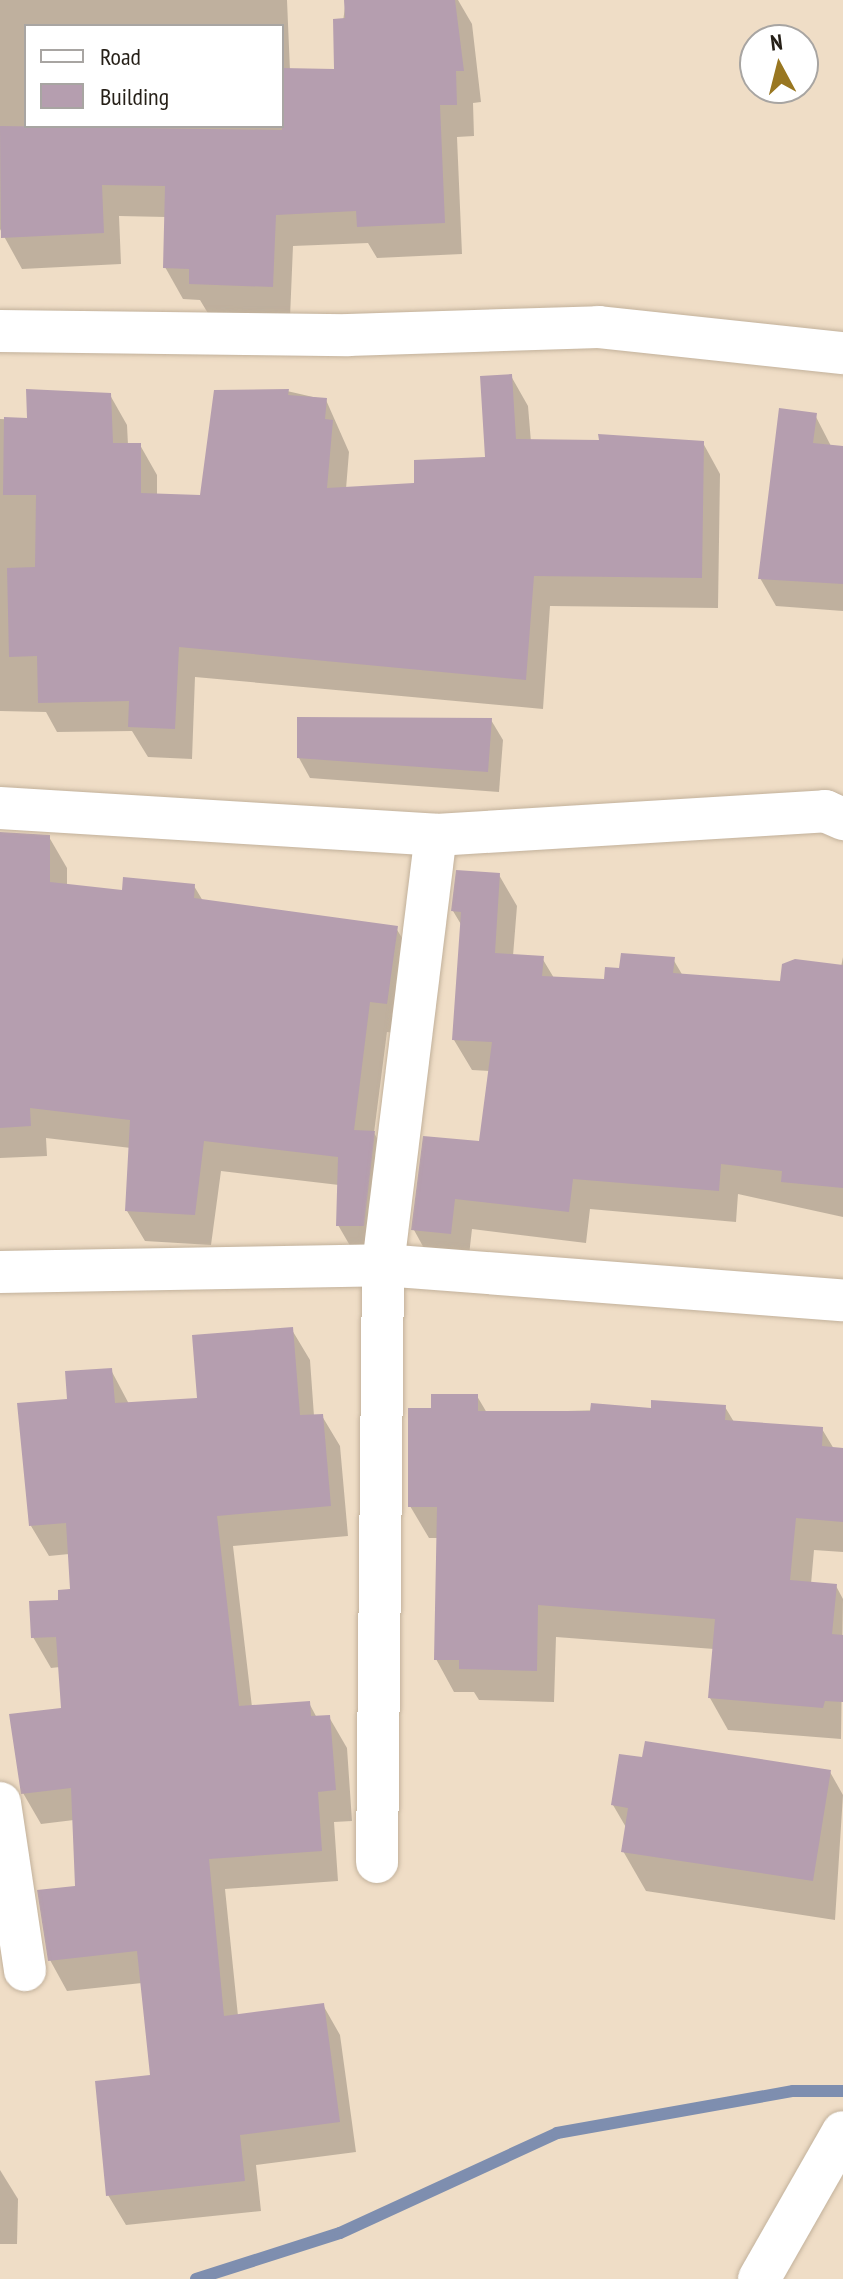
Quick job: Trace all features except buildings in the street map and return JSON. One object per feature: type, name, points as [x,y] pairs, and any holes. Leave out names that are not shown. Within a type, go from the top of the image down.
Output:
[{"type":"street","points":[[0,331],[348,335],[599,327],[843,353]]},
{"type":"street","points":[[0,808],[436,835],[837,810]]},
{"type":"street","points":[[377,1862],[383,1265],[436,835]]},
{"type":"street","points":[[0,1272],[383,1265],[843,1300]]},
{"type":"street","points":[[0,1803],[25,1970]]},
{"type":"street","points":[[759,2279],[843,2132]]},
{"type":"waterway","points":[[196,2279],[340,2233],[557,2133],[793,2091],[843,2091]]}]
